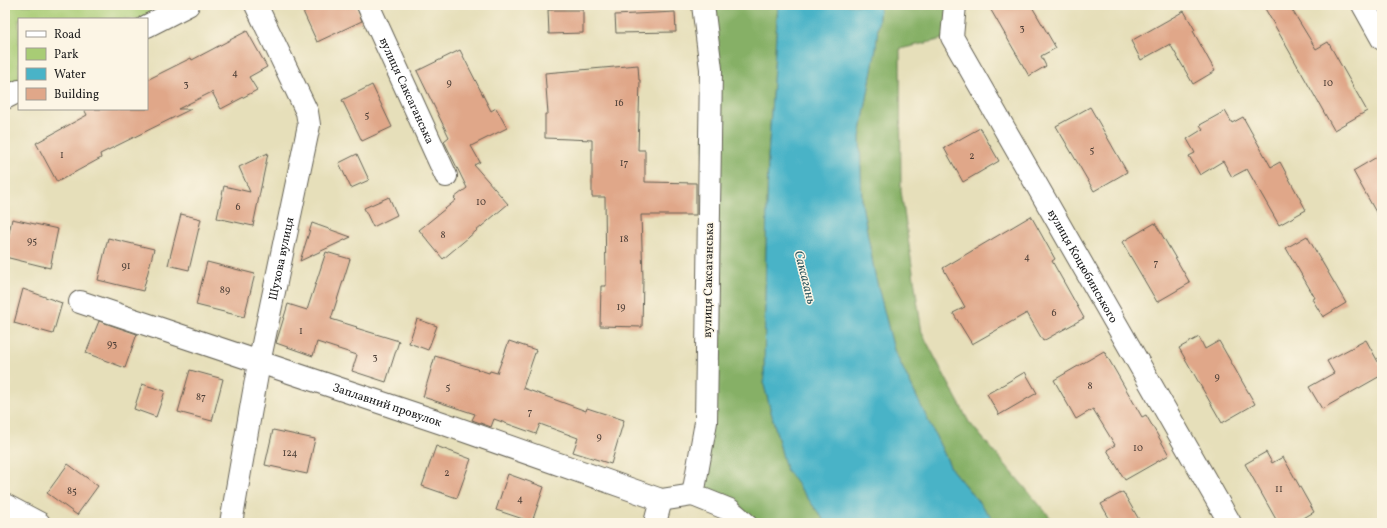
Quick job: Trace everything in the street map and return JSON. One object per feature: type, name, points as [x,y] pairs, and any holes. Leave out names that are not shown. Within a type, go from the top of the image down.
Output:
[{"type":"street","points":[[148,25],[188,5]]},
{"type":"street","name":"Шухова вулиця","points":[[231,523],[259,363],[309,125],[307,112],[256,5]]},
{"type":"street","name":"вулиця Саксаганська","points":[[368,5],[446,176]]},
{"type":"street","name":"вулиця Саксаганська","points":[[693,495],[706,422],[711,69],[704,5]]},
{"type":"street","name":"вулиця Коцюбинського","points":[[955,5],[952,36],[1230,523]]},
{"type":"street","points":[[1363,5],[1382,39]]},
{"type":"street","points":[[5,98],[18,92]]},
{"type":"street","name":"Заплавний провулок","points":[[80,302],[442,423],[661,500],[693,495]]},
{"type":"street","points":[[693,495],[730,510],[745,523]]},
{"type":"street","points":[[655,523],[661,500]]},
{"type":"street","points":[[5,505],[38,523]]},
{"type":"green space","points":[[5,5],[188,5],[148,19],[18,18],[18,92],[5,98]]},
{"type":"green space","points":[[703,5],[778,5],[768,158],[764,385],[786,469],[826,523],[745,523],[693,495],[706,422]]},
{"type":"green space","points":[[880,5],[955,5],[952,37],[900,49],[901,191],[922,333],[969,422],[1055,523],[996,523],[952,470],[894,350],[875,275],[862,204],[860,137],[876,48]]},
{"type":"water","name":"Саксагань","points":[[778,5],[880,5],[876,48],[860,137],[862,204],[875,275],[894,350],[952,470],[996,523],[826,523],[786,469],[764,385],[768,158]]},
{"type":"building","points":[[300,5],[356,5],[362,21],[317,42]]},
{"type":"building","points":[[988,5],[1031,5],[1056,48],[1041,56],[1046,66],[1029,76]]},
{"type":"building","points":[[1263,5],[1289,5],[1316,49],[1328,42],[1367,111],[1334,130]]},
{"type":"building","points":[[548,10],[583,10],[583,33],[549,34]]},
{"type":"building","points":[[1184,11],[1215,71],[1193,84],[1170,44],[1141,60],[1131,41]]},
{"type":"building","points":[[675,12],[676,32],[616,33],[615,15]]},
{"type":"building","points":[[247,31],[267,67],[249,77],[257,90],[221,109],[212,92],[178,109],[191,109],[100,154],[101,158],[57,182],[36,143],[87,115],[84,110],[148,110],[148,80],[191,58],[192,60]]},
{"type":"building","points":[[460,50],[491,111],[496,108],[507,128],[471,146],[480,162],[474,165],[508,204],[443,259],[419,230],[456,200],[454,198],[467,188],[444,141],[449,137],[417,71]]},
{"type":"building","points":[[638,65],[640,80],[638,150],[645,150],[645,182],[696,183],[696,215],[641,215],[643,279],[642,327],[600,326],[601,286],[606,286],[605,197],[592,197],[592,140],[545,138],[545,114],[548,114],[545,73]]},
{"type":"building","points":[[372,85],[392,127],[362,141],[342,100]]},
{"type":"building","points":[[1090,107],[1127,172],[1094,191],[1056,126]]},
{"type":"building","points":[[1225,111],[1232,123],[1243,117],[1271,167],[1280,162],[1306,210],[1279,225],[1247,169],[1232,177],[1223,161],[1200,175],[1189,156],[1195,153],[1187,139],[1203,129],[1200,125]]},
{"type":"building","points":[[980,128],[999,161],[963,182],[944,148]]},
{"type":"building","points":[[268,153],[253,226],[217,218],[224,186],[250,192],[239,167]]},
{"type":"building","points":[[357,154],[369,180],[351,188],[339,163]]},
{"type":"building","points":[[1382,154],[1382,223],[1353,171]]},
{"type":"building","points":[[389,197],[397,215],[373,227],[364,208]]},
{"type":"building","points":[[181,214],[201,219],[189,270],[168,265]]},
{"type":"building","points":[[1031,216],[1055,259],[1052,261],[1084,318],[1043,341],[1027,313],[972,344],[953,313],[965,307],[943,268]]},
{"type":"building","points":[[12,219],[58,229],[50,268],[5,257]]},
{"type":"building","points":[[312,223],[351,237],[300,261]]},
{"type":"building","points":[[1155,223],[1190,283],[1157,302],[1122,242]]},
{"type":"building","points":[[1307,236],[1346,303],[1323,317],[1312,299],[1315,298],[1286,248]]},
{"type":"building","points":[[108,238],[154,249],[143,291],[98,280]]},
{"type":"building","points":[[326,252],[350,259],[331,319],[399,341],[386,382],[352,371],[357,355],[317,342],[313,356],[276,343],[288,304],[307,310]]},
{"type":"building","points":[[207,262],[255,274],[244,317],[196,305]]},
{"type":"building","points":[[23,289],[62,303],[53,334],[14,323]]},
{"type":"building","points":[[417,319],[437,326],[428,350],[409,343]]},
{"type":"building","points":[[99,321],[137,334],[125,368],[86,353]]},
{"type":"building","points":[[1199,337],[1205,349],[1219,341],[1255,404],[1222,423],[1179,348]]},
{"type":"building","points":[[1366,340],[1382,369],[1382,375],[1322,409],[1309,387],[1334,373],[1327,361]]},
{"type":"building","points":[[509,341],[536,350],[523,388],[586,411],[587,408],[624,420],[611,464],[573,452],[578,438],[540,424],[536,434],[494,419],[491,427],[472,420],[475,414],[423,397],[435,356],[489,373],[490,371],[497,373]]},
{"type":"building","points":[[1104,351],[1142,417],[1146,415],[1169,455],[1125,480],[1107,450],[1115,445],[1093,409],[1076,419],[1054,380]]},
{"type":"building","points":[[190,370],[223,379],[212,421],[178,412]]},
{"type":"building","points":[[1025,372],[1037,393],[999,415],[987,394]]},
{"type":"building","points":[[142,384],[165,391],[156,417],[134,409]]},
{"type":"building","points":[[273,430],[315,439],[307,474],[265,465]]},
{"type":"building","points":[[436,446],[471,459],[457,498],[422,486]]},
{"type":"building","points":[[1266,452],[1272,463],[1283,457],[1314,512],[1295,523],[1278,523],[1245,464]]},
{"type":"building","points":[[68,464],[98,486],[77,515],[47,493]]},
{"type":"building","points":[[508,474],[544,487],[532,522],[496,510]]},
{"type":"building","points":[[1123,492],[1141,523],[1112,523],[1101,504]]}]
